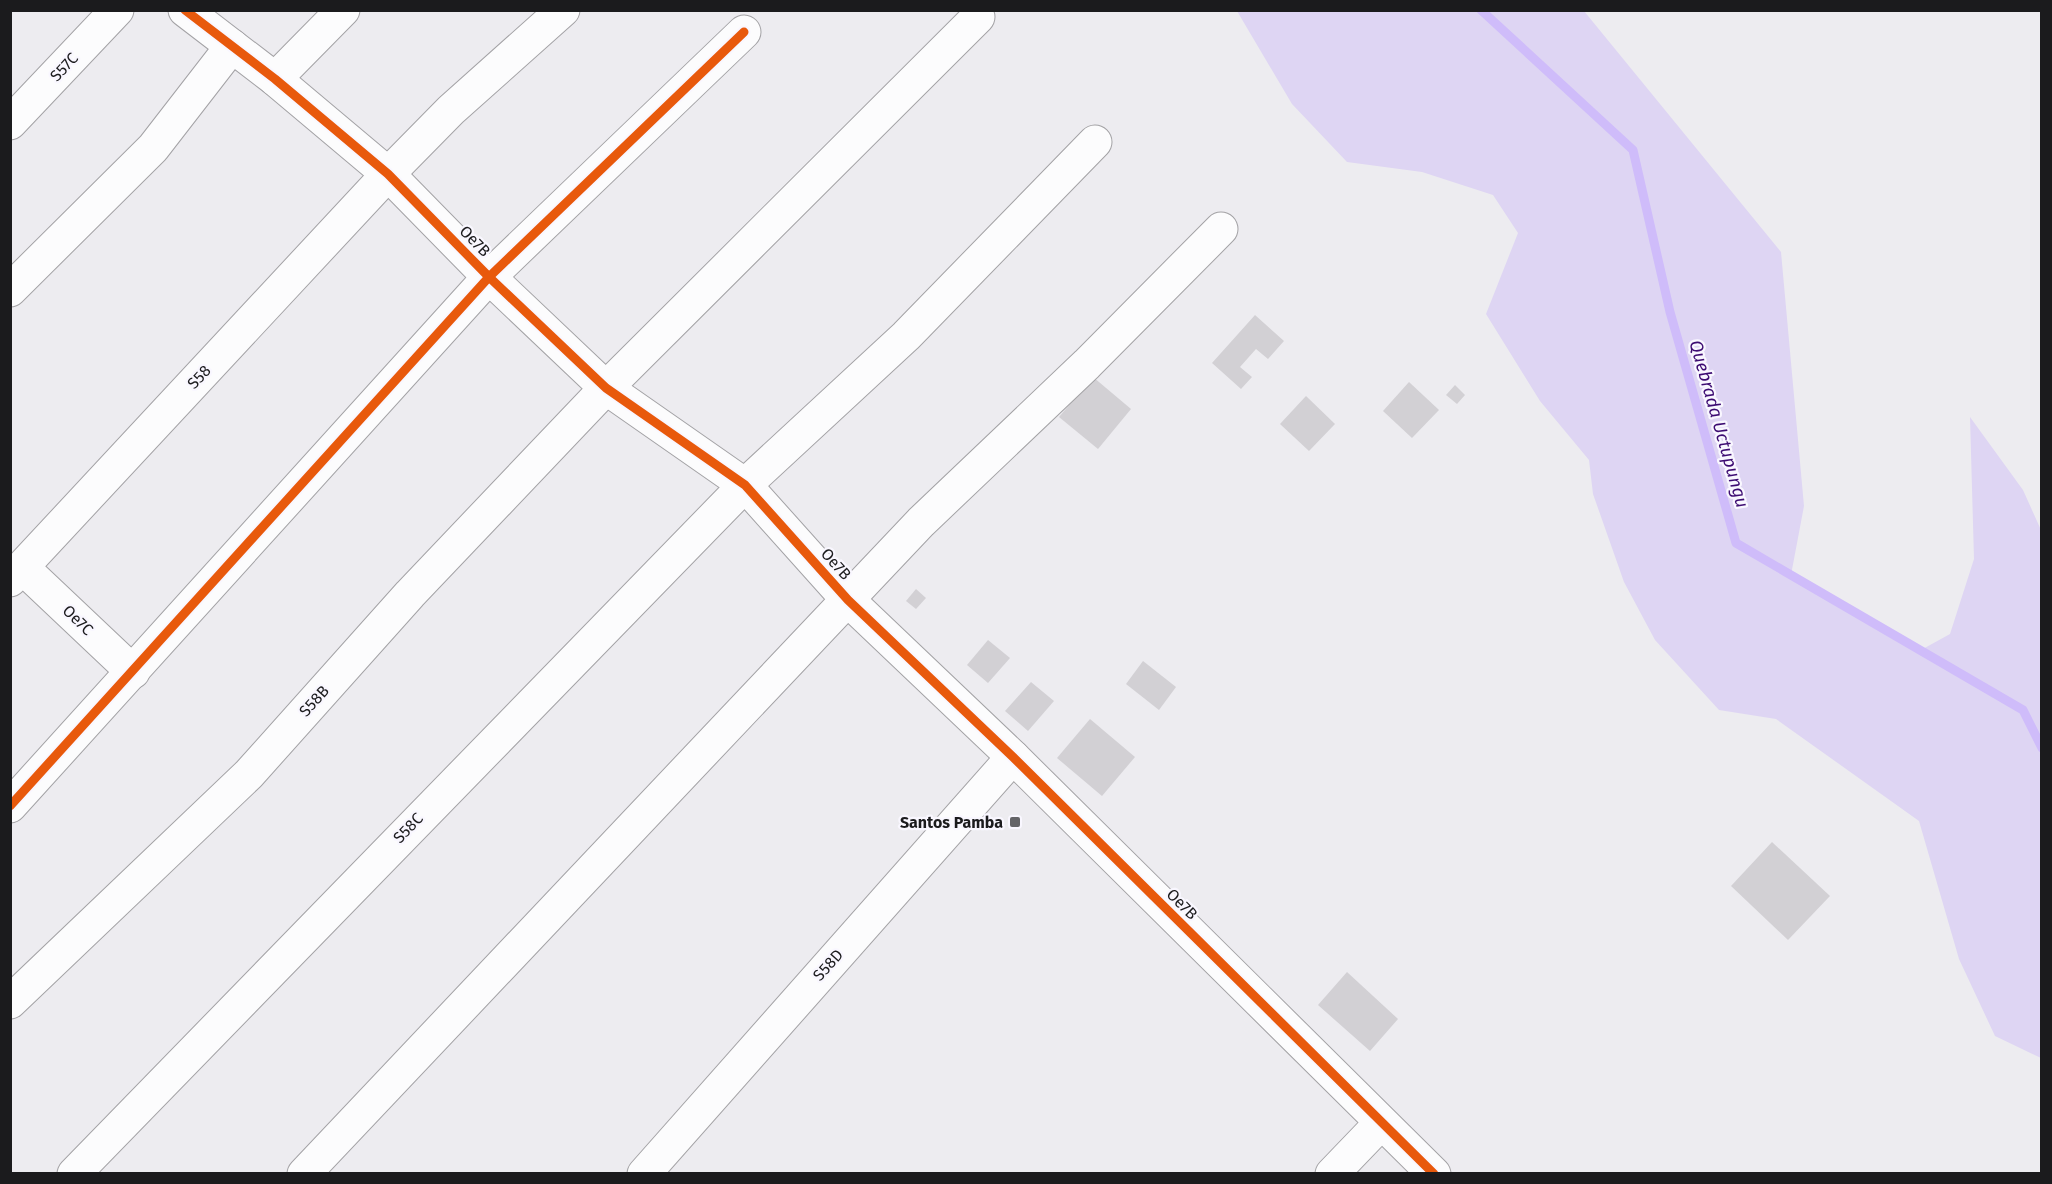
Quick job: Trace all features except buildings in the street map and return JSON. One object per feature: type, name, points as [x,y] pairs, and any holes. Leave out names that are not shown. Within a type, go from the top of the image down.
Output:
[{"type":"street","name":"S57C","points":[[10,123],[117,10]]},
{"type":"street","name":"Oe7B","points":[[185,10],[275,79],[388,174],[489,277],[606,388],[745,485],[848,600],[1013,757],[1434,1173]]},
{"type":"street","points":[[275,79],[343,10]]},
{"type":"street","name":"S58","points":[[17,574],[388,174],[452,110],[563,10]]},
{"type":"street","name":"S58B","points":[[10,1002],[249,774],[410,594],[606,388],[978,17]]},
{"type":"street","points":[[10,806],[489,277],[744,32]]},
{"type":"street","points":[[10,290],[153,148],[232,46]]},
{"type":"street","name":"S58C","points":[[74,1173],[745,485],[906,336],[1095,142]]},
{"type":"street","points":[[304,1173],[921,522],[1087,364],[1221,229]]},
{"type":"street","name":"Oe7C","points":[[17,574],[133,672]]},
{"type":"street","name":"S58D","points":[[644,1173],[1013,757]]},
{"type":"street","points":[[1332,1173],[1381,1123]]},
{"type":"shaded area","points":[[1237,11],[1584,11],[1781,252],[1804,506],[1791,575],[1921,650],[1950,634],[1974,559],[1970,417],[2023,490],[2041,530],[2041,1058],[1995,1036],[1959,959],[1919,821],[1776,719],[1719,710],[1655,640],[1624,582],[1593,494],[1589,460],[1540,401],[1486,314],[1518,233],[1493,195],[1422,172],[1347,162],[1292,104]]},
{"type":"waterway","name":"Quebrada Uctupungu","points":[[1481,10],[1633,150],[1670,312],[1736,543],[2023,710],[2042,748]]},
{"type":"cycle path","points":[[185,10],[275,79],[388,174],[489,277],[606,388],[745,485],[848,600],[1013,757],[1434,1174]]},
{"type":"cycle path","points":[[10,806],[489,277],[744,32]]},
{"type":"place","name":"Santos Pamba","points":[[1015,822]]}]
